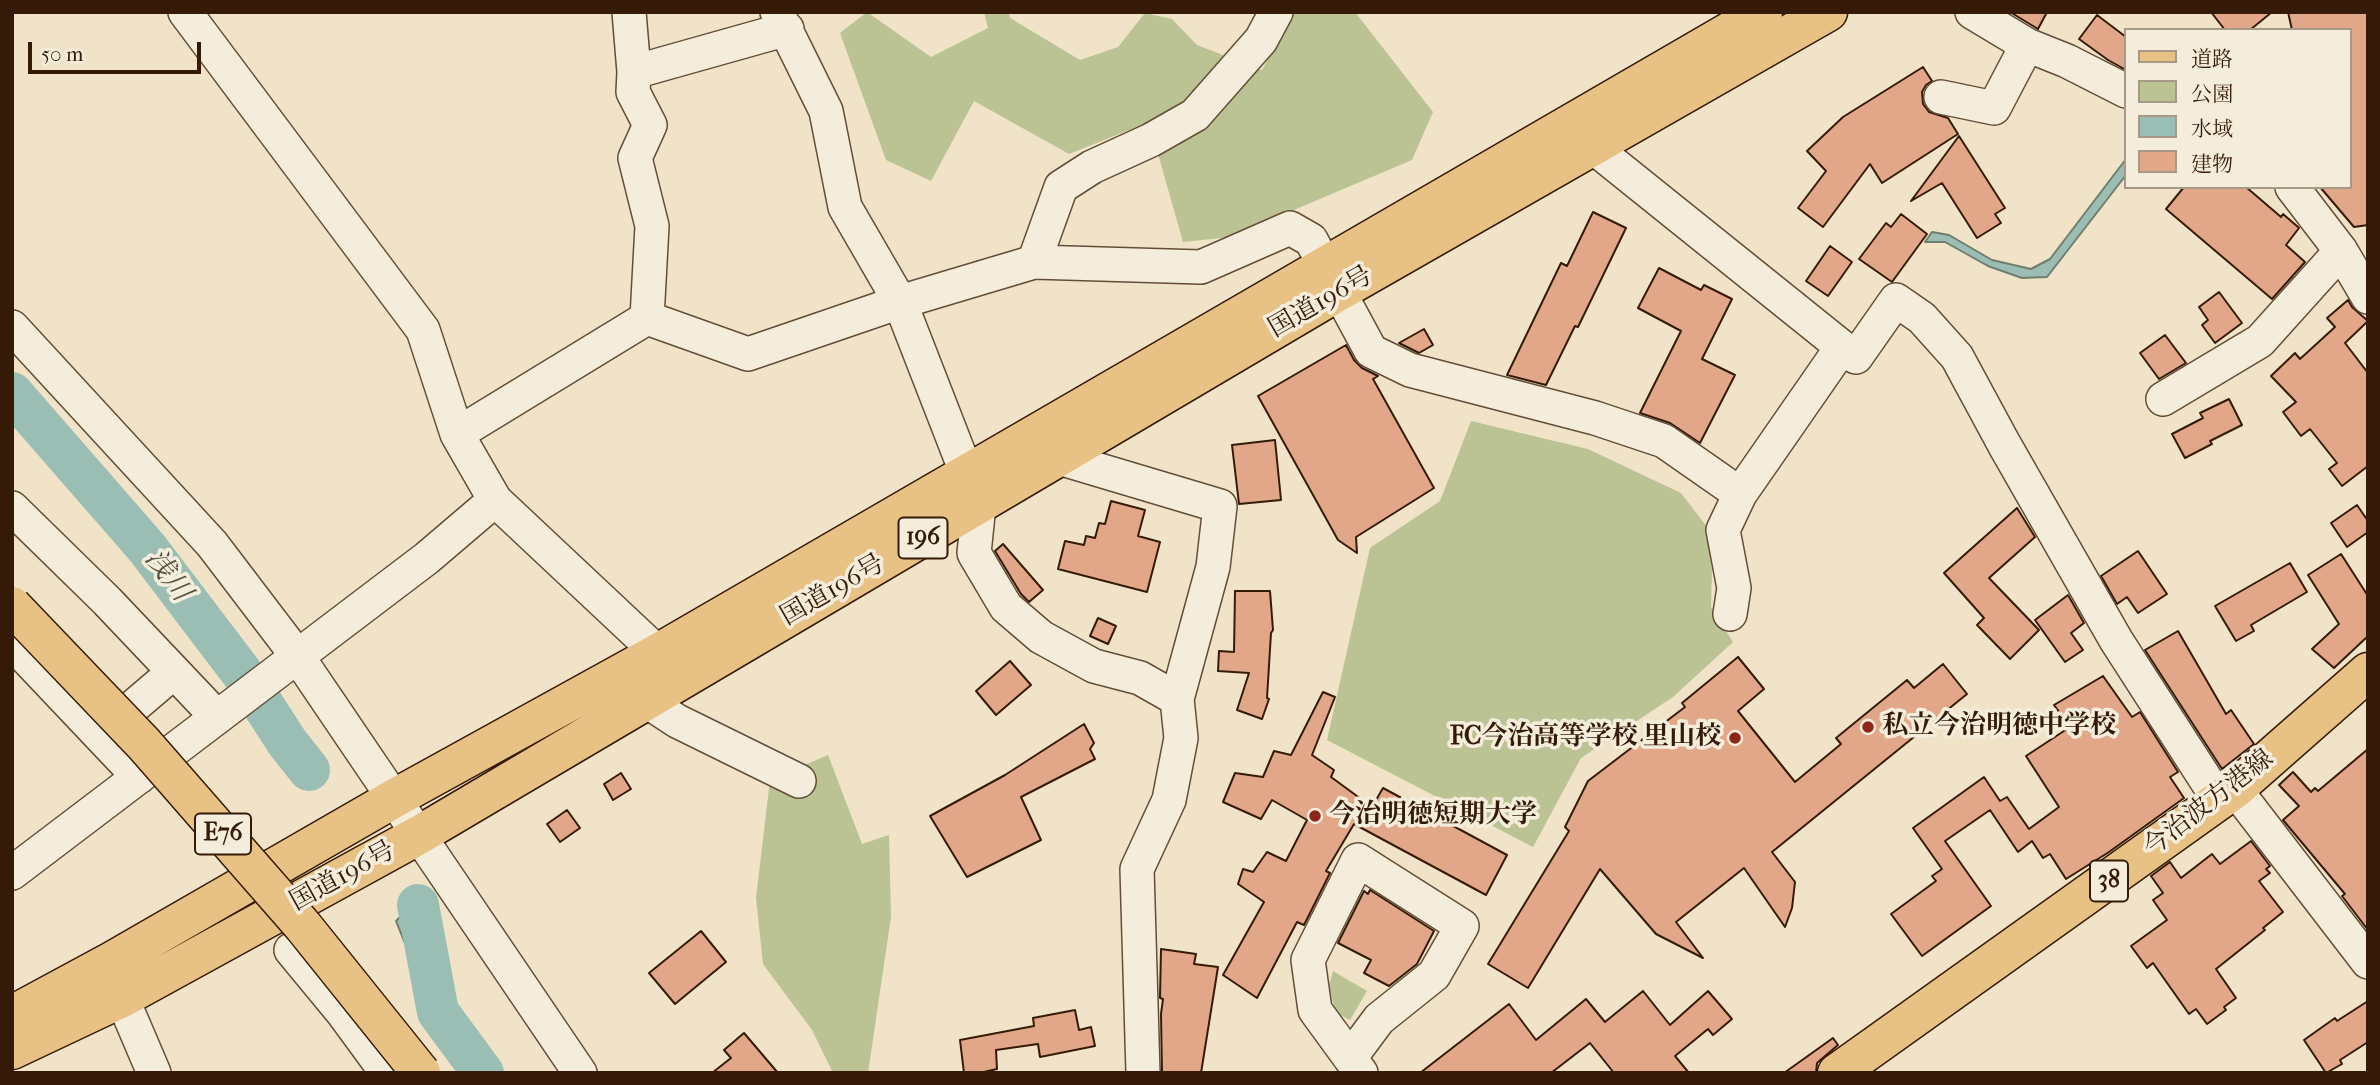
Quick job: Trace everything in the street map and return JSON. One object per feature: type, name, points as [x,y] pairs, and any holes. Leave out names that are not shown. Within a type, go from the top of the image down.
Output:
[{"type":"main road","name":"国道196号","points":[[12,1050],[122,998],[419,835],[645,701],[973,490],[1331,279],[1763,12]]},
{"type":"main road","name":"国道196号","points":[[12,1016],[395,798],[658,653],[973,490],[1059,458],[1331,279],[1593,147],[1828,12]]},
{"type":"main road","name":"E76","points":[[12,606],[153,754],[303,926],[421,1073]]},
{"type":"main road","name":"今治波方港線","points":[[1837,1073],[2227,795],[2368,672]]},
{"type":"street","points":[[186,12],[423,330],[457,434],[495,500],[658,653]]},
{"type":"street","points":[[629,12],[635,72],[633,92],[650,125],[635,158],[652,226],[647,318]]},
{"type":"street","points":[[1034,262],[1061,187],[1092,167],[1150,141],[1195,115],[1262,40],[1276,12]]},
{"type":"street","points":[[1972,12],[2027,46],[2067,61],[2124,90]]},
{"type":"street","points":[[635,72],[782,21],[826,111],[845,207],[900,302],[973,490],[974,554],[1006,607],[1041,637],[1094,666],[1140,678],[1177,699]]},
{"type":"street","points":[[1941,97],[1994,108],[2027,46]]},
{"type":"street","points":[[1593,147],[1856,357],[1896,300],[1922,318],[1957,356],[2116,640],[2227,795],[2368,962]]},
{"type":"street","points":[[2294,189],[2341,251],[2368,297]]},
{"type":"street","points":[[647,318],[748,354],[900,302],[1034,262],[1201,267],[1290,228],[1311,240],[1370,351],[1410,370],[1595,418],[1664,441],[1740,494]]},
{"type":"street","points":[[2163,399],[2260,341],[2341,251]]},
{"type":"street","points":[[457,434],[647,318]]},
{"type":"street","points":[[12,327],[212,544],[298,657],[580,1073]]},
{"type":"street","points":[[1730,614],[1734,588],[1723,530],[1740,494],[1842,347]]},
{"type":"street","points":[[1059,458],[1220,506],[1213,567],[1177,699],[1181,738],[1169,800],[1137,869],[1143,1073]]},
{"type":"street","points":[[12,873],[427,558],[495,500]]},
{"type":"street","points":[[12,508],[107,601],[217,717]]},
{"type":"street","points":[[12,643],[139,778]]},
{"type":"street","points":[[100,735],[174,672]]},
{"type":"street","points":[[645,701],[677,721],[800,781]]},
{"type":"street","points":[[1358,860],[1462,926],[1434,975],[1378,1019],[1356,1065],[1315,1010],[1308,960],[1358,860]]},
{"type":"street","points":[[291,950],[343,1013],[387,1073]]},
{"type":"street","points":[[122,998],[154,1073]]},
{"type":"green space","points":[[867,12],[931,57],[988,28],[984,12],[1009,12],[1010,18],[1080,60],[1118,47],[1145,13],[1172,19],[1197,45],[1262,70],[1294,12],[1355,12],[1433,112],[1412,160],[1230,237],[1183,242],[1149,122],[1069,154],[974,101],[931,181],[886,160],[840,33]]},
{"type":"green space","points":[[1471,421],[1588,449],[1681,493],[1707,527],[1712,571],[1711,607],[1733,642],[1673,697],[1581,758],[1533,847],[1327,740],[1370,548],[1440,501]]},
{"type":"green space","points":[[828,755],[862,844],[889,835],[891,917],[868,1073],[833,1073],[812,1030],[763,964],[756,898],[770,780]]},
{"type":"green space","points":[[1333,971],[1367,991],[1350,1020],[1338,1014],[1334,1006],[1329,986]]},
{"type":"water","points":[[2124,162],[2124,178],[2047,277],[2022,278],[1988,266],[1945,242],[1925,242],[1932,232],[1949,235],[1992,260],[2031,269],[2050,259]]},
{"type":"water","points":[[405,912],[435,944],[452,1002],[503,1073],[476,1073],[432,1011],[396,921]]},
{"type":"building","points":[[2010,12],[2047,12],[2038,29]]},
{"type":"building","points":[[2211,12],[2272,12],[2252,28],[2223,28]]},
{"type":"building","points":[[2288,12],[2368,12],[2368,225],[2354,227],[2322,189],[2352,189],[2352,28],[2292,28]]},
{"type":"building","points":[[2097,15],[2124,35],[2124,69],[2108,60],[2079,39]]},
{"type":"building","points":[[1923,67],[1932,81],[1922,92],[1923,104],[1929,112],[1948,118],[1958,134],[1882,183],[1870,164],[1823,227],[1798,208],[1826,171],[1807,151],[1843,117]]},
{"type":"building","points":[[1959,136],[2005,208],[1995,214],[2001,223],[1977,238],[1942,183],[1911,201]]},
{"type":"building","points":[[2182,189],[2248,189],[2281,217],[2283,214],[2299,228],[2286,245],[2305,262],[2272,299],[2166,209]]},
{"type":"building","points":[[1593,212],[1626,228],[1578,327],[1575,326],[1546,385],[1507,375],[1561,263],[1567,266]]},
{"type":"building","points":[[1901,214],[1927,234],[1892,282],[1859,259],[1886,223],[1891,227]]},
{"type":"building","points":[[1830,246],[1852,262],[1828,296],[1806,281]]},
{"type":"building","points":[[1659,268],[1701,290],[1704,285],[1732,299],[1702,359],[1735,375],[1700,443],[1670,423],[1640,413],[1681,331],[1638,308]]},
{"type":"building","points":[[2219,292],[2242,323],[2215,343],[2202,325],[2208,320],[2199,307]]},
{"type":"building","points":[[2348,300],[2368,321],[2345,343],[2368,373],[2368,466],[2342,486],[2329,469],[2337,463],[2310,429],[2301,436],[2283,412],[2296,402],[2271,376],[2295,353],[2300,359],[2335,327],[2327,318]]},
{"type":"building","points":[[1424,329],[1433,345],[1419,353],[1399,343]]},
{"type":"building","points":[[2165,335],[2186,363],[2159,379],[2140,353]]},
{"type":"building","points":[[1346,345],[1362,368],[1378,376],[1373,379],[1434,488],[1356,537],[1357,553],[1338,540],[1258,396]]},
{"type":"building","points":[[2229,399],[2242,425],[2210,441],[2212,444],[2185,458],[2172,434],[2203,418],[2200,413]]},
{"type":"building","points":[[1275,440],[1281,500],[1239,504],[1232,445]]},
{"type":"building","points":[[1111,501],[1145,510],[1138,536],[1160,542],[1147,592],[1058,569],[1065,541],[1084,545],[1086,536],[1095,538],[1099,523],[1105,524]]},
{"type":"building","points":[[2357,505],[2368,521],[2368,532],[2347,547],[2331,523]]},
{"type":"building","points":[[2017,508],[2035,537],[1989,578],[2039,630],[2010,659],[1977,625],[1984,618],[1944,573]]},
{"type":"building","points":[[1003,544],[1043,590],[1029,602],[1021,594],[995,551]]},
{"type":"building","points":[[2138,551],[2167,594],[2138,613],[2127,597],[2117,604],[2101,576]]},
{"type":"building","points":[[2341,554],[2368,596],[2368,636],[2334,668],[2312,649],[2339,624],[2308,575]]},
{"type":"building","points":[[2290,563],[2307,592],[2251,625],[2254,631],[2236,641],[2215,606]]},
{"type":"building","points":[[1235,591],[1270,591],[1273,630],[1269,699],[1262,719],[1237,710],[1249,673],[1218,671],[1219,651],[1234,652]]},
{"type":"building","points":[[2068,595],[2084,623],[2071,633],[2083,650],[2065,662],[2035,620]]},
{"type":"building","points":[[1098,618],[1116,626],[1108,644],[1090,636]]},
{"type":"building","points":[[2178,631],[2226,714],[2231,710],[2254,744],[2222,769],[2145,650]]},
{"type":"building","points":[[1738,657],[1764,689],[1738,711],[1795,782],[1841,744],[1836,738],[1907,680],[1914,688],[1943,664],[1967,694],[1772,852],[1795,882],[1792,908],[1785,927],[1744,868],[1676,922],[1703,958],[1656,934],[1600,869],[1528,988],[1488,964],[1569,831],[1565,827],[1588,781],[1685,707],[1682,703]]},
{"type":"building","points":[[1010,661],[1031,685],[996,715],[976,691]]},
{"type":"building","points":[[2103,676],[2132,717],[2140,712],[2178,772],[2170,777],[2184,798],[2066,879],[2050,854],[2043,858],[2032,841],[2018,852],[1990,810],[1945,841],[1991,906],[1922,956],[1891,914],[1936,881],[1932,876],[1942,869],[1913,828],[1984,777],[2000,801],[2007,797],[2029,829],[2059,807],[2026,756],[2070,727],[2054,705]]},
{"type":"building","points":[[1323,692],[1335,697],[1312,755],[1334,770],[1331,777],[1372,807],[1383,788],[1507,855],[1486,895],[1354,824],[1326,871],[1330,873],[1304,925],[1297,922],[1257,998],[1223,975],[1264,902],[1238,884],[1243,869],[1253,872],[1267,852],[1286,861],[1307,820],[1272,800],[1261,819],[1223,802],[1235,773],[1263,777],[1274,751],[1291,755]]},
{"type":"building","points":[[1084,724],[1094,743],[1090,749],[1095,759],[1021,797],[1041,840],[967,877],[930,816],[1005,775]]},
{"type":"building","points":[[2368,749],[2368,930],[2342,896],[2345,894],[2283,820],[2299,806],[2279,785],[2293,772],[2311,792],[2315,788],[2318,791]]},
{"type":"building","points":[[621,773],[631,789],[613,800],[604,784]]},
{"type":"building","points":[[567,810],[580,828],[560,842],[547,824]]},
{"type":"building","points":[[2251,841],[2270,866],[2266,869],[2270,873],[2259,881],[2283,912],[2216,969],[2236,998],[2224,1007],[2226,1010],[2207,1024],[2196,1009],[2189,1014],[2153,963],[2147,968],[2131,946],[2167,920],[2153,900],[2163,893],[2151,876],[2170,862],[2181,878],[2212,854],[2220,864]]},
{"type":"building","points":[[1370,890],[1434,931],[1417,964],[1389,986],[1364,973],[1371,960],[1338,943],[1364,891],[1368,894]]},
{"type":"building","points":[[701,931],[726,962],[675,1004],[649,973]]},
{"type":"building","points":[[1161,949],[1196,954],[1194,964],[1218,967],[1201,1073],[1162,1073]]},
{"type":"building","points":[[1643,991],[1670,1025],[1708,991],[1732,1019],[1713,1035],[1708,1029],[1675,1056],[1689,1073],[1614,1073],[1590,1043],[1551,1073],[1420,1073],[1509,1004],[1536,1040],[1586,999],[1605,1022]]},
{"type":"building","points":[[2368,1001],[2368,1042],[2340,1060],[2342,1064],[2326,1073],[2304,1040],[2335,1018],[2337,1021]]},
{"type":"building","points":[[1075,1010],[1079,1030],[1091,1027],[1095,1046],[1040,1057],[1038,1044],[996,1050],[997,1069],[964,1073],[960,1040],[1034,1026],[1033,1018]]},
{"type":"building","points":[[744,1033],[778,1073],[712,1073],[731,1058],[724,1050]]},
{"type":"building","points":[[1833,1038],[1838,1045],[1817,1063],[1816,1073],[1784,1073]]},
{"type":"waterway","name":"浅川","points":[[12,393],[147,548],[245,677],[287,742],[309,770]]},
{"type":"waterway","name":"浅川","points":[[418,905],[438,1012],[483,1073]]},
{"type":"place","name":"私立今治明徳中学校","points":[[1868,727]]},
{"type":"place","name":"FC今治高等学校 里山校","points":[[1735,738]]},
{"type":"place","name":"今治明徳短期大学","points":[[1315,816]]}]
